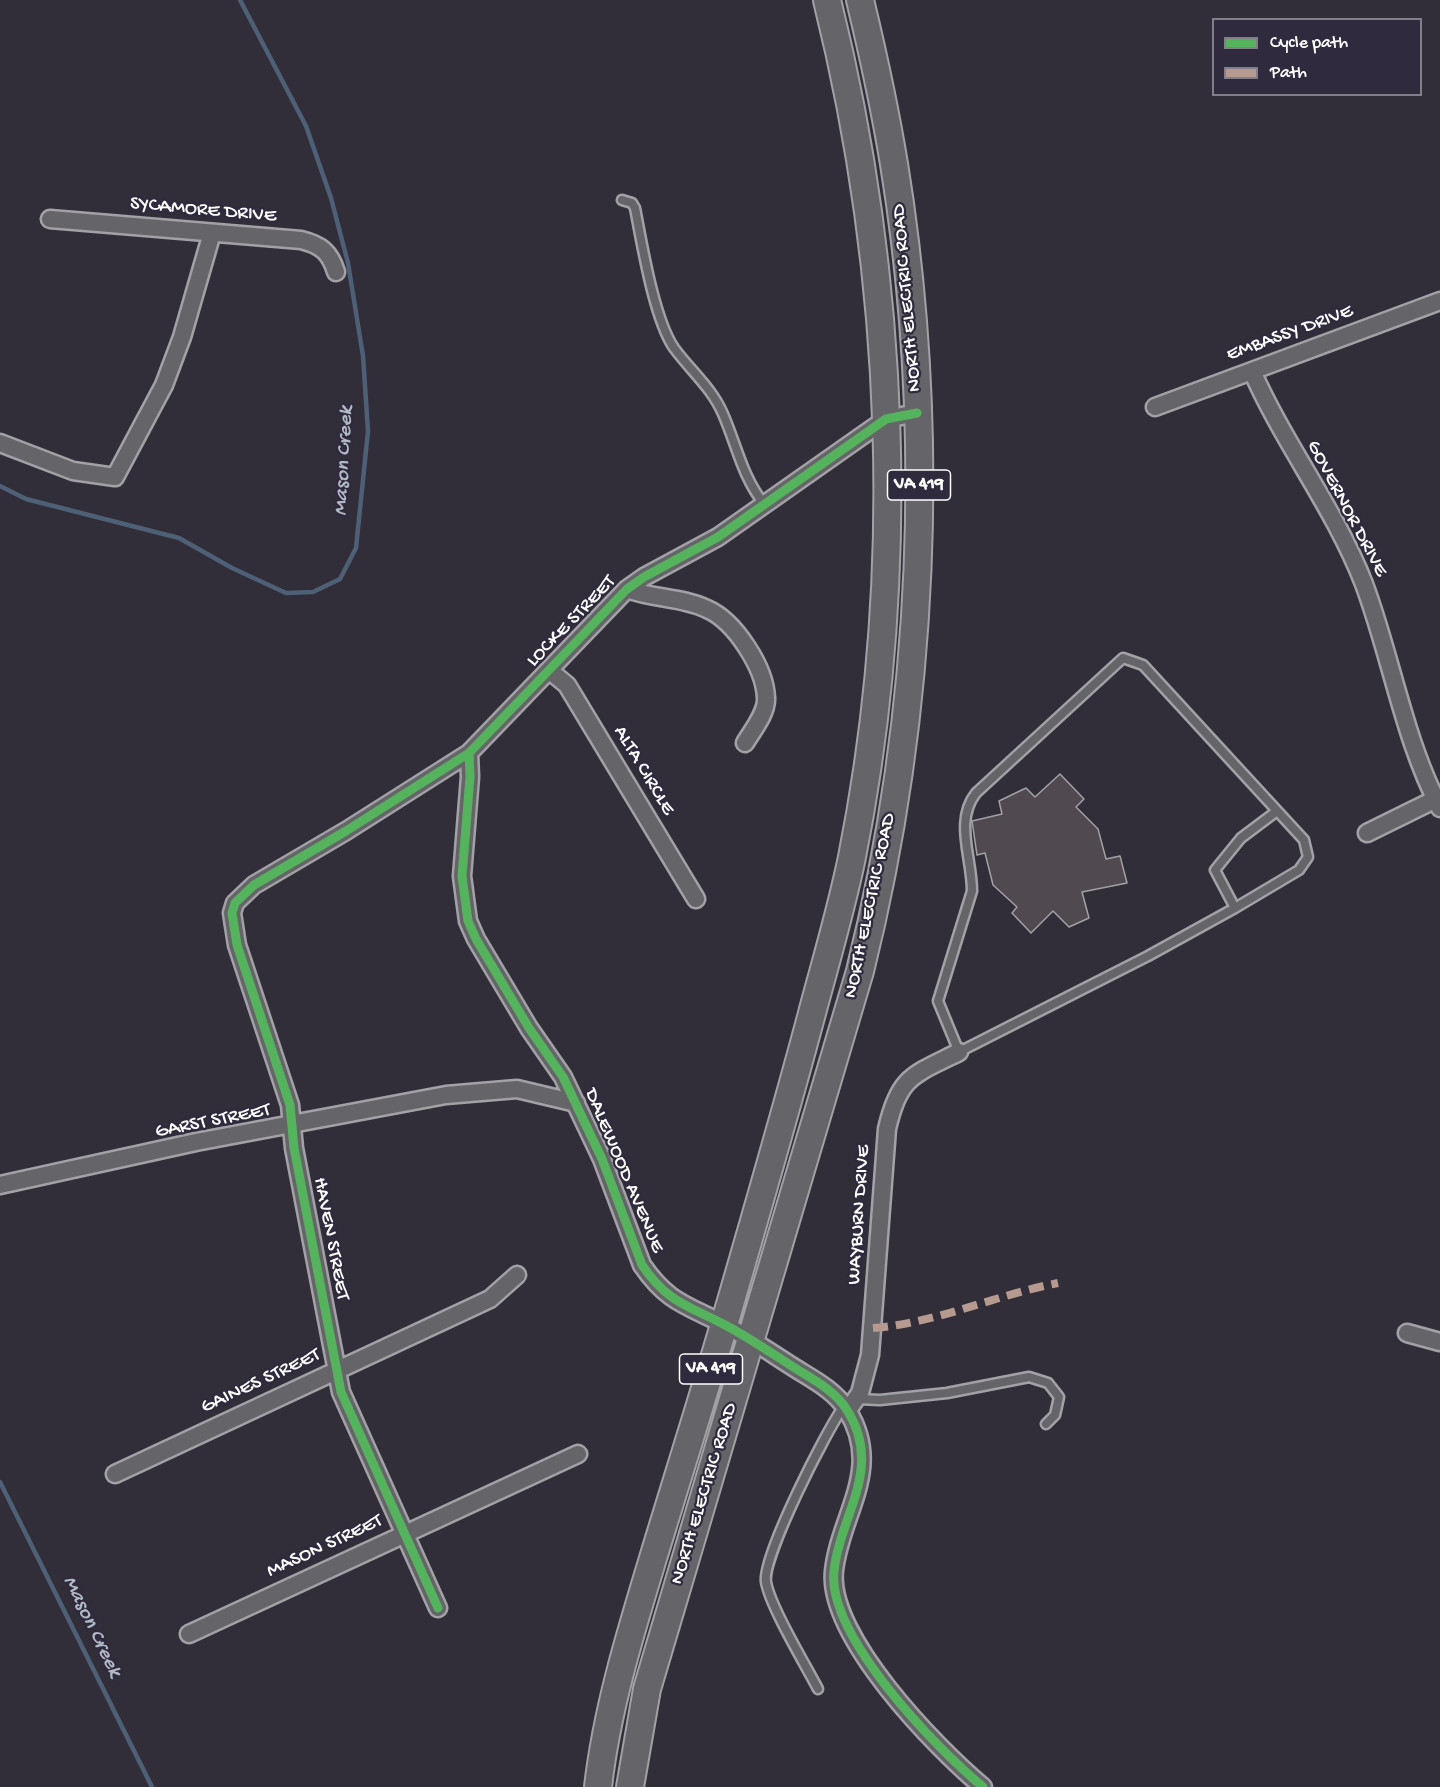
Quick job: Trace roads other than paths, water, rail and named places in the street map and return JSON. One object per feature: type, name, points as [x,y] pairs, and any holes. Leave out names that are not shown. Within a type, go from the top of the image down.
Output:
[{"type":"main road","name":"NORTH ELECTRIC ROAD","points":[[598,1787],[612,1702],[775,1150],[852,859],[867,768],[883,600],[887,507],[886,418],[875,266],[864,178],[852,109],[827,0]]},
{"type":"main road","name":"NORTH ELECTRIC ROAD","points":[[630,1787],[647,1689],[860,971],[885,857],[908,695],[918,508],[917,413],[905,247],[894,165],[881,89],[860,0]]},
{"type":"street","name":"SYCAMORE DRIVE","points":[[50,219],[301,240],[316,244],[332,259],[336,273]]},
{"type":"street","points":[[0,443],[73,471],[115,477],[164,385],[182,337],[212,233]]},
{"type":"street","name":"EMBASSY DRIVE","points":[[1155,407],[1440,301]]},
{"type":"street","name":"GOVERNOR DRIVE","points":[[1252,371],[1268,408],[1347,546],[1364,584],[1424,774],[1439,802]]},
{"type":"street","name":"LOCKE STREET","points":[[266,879],[469,753],[627,589],[644,577],[718,537],[886,418],[917,413]]},
{"type":"street","points":[[627,589],[706,608],[731,626],[740,637],[754,662],[766,699],[765,708],[745,743]]},
{"type":"street","name":"ALTA CIRCLE","points":[[550,671],[567,686],[696,899]]},
{"type":"street","name":"DALEWOOD AVENUE","points":[[469,753],[470,777],[462,876],[468,921],[529,1028],[563,1077],[602,1159],[642,1265],[667,1296],[751,1340],[823,1385],[849,1405],[861,1443],[862,1459],[856,1500],[834,1572],[840,1607],[854,1637],[888,1688],[928,1737],[983,1787]]},
{"type":"street","points":[[1367,833],[1439,802]]},
{"type":"street","name":"HAVEN STREET","points":[[266,879],[239,897],[235,903],[232,913],[233,930],[290,1105],[294,1148],[340,1392],[438,1608]]},
{"type":"street","name":"WAYBURN DRIVE","points":[[849,1405],[867,1371],[870,1355],[887,1129],[891,1109],[900,1087],[922,1071],[958,1052]]},
{"type":"street","name":"GARST STREET","points":[[0,1185],[196,1142],[446,1095],[490,1090],[540,1092],[576,1103]]},
{"type":"street","name":"GAINES STREET","points":[[115,1473],[490,1299],[517,1275]]},
{"type":"street","points":[[1407,1333],[1440,1342]]},
{"type":"street","name":"MASON STREET","points":[[189,1634],[578,1454]]},
{"type":"lane","points":[[622,200],[632,203],[635,208],[645,262],[667,334],[674,347],[716,399],[744,473],[764,504]]},
{"type":"lane","points":[[1123,658],[1143,665],[1277,810],[1304,840],[1308,857],[1299,870],[1148,956],[958,1052],[938,1001],[972,891],[972,872],[964,823],[966,805],[976,793],[1123,658]]},
{"type":"lane","points":[[1235,908],[1215,870],[1241,838],[1277,810]]},
{"type":"lane","points":[[818,1689],[770,1594],[766,1576],[779,1536],[811,1463],[849,1405],[947,1393],[1029,1377],[1048,1383],[1059,1397],[1055,1415],[1046,1424]]},
{"type":"waterway","name":"Mason Creek","points":[[0,486],[26,499],[179,538],[232,568],[286,593],[313,592],[340,579],[356,548],[368,431],[363,356],[348,263],[331,198],[306,126],[240,0]]},
{"type":"waterway","name":"Mason Creek","points":[[0,1482],[152,1787]]}]
